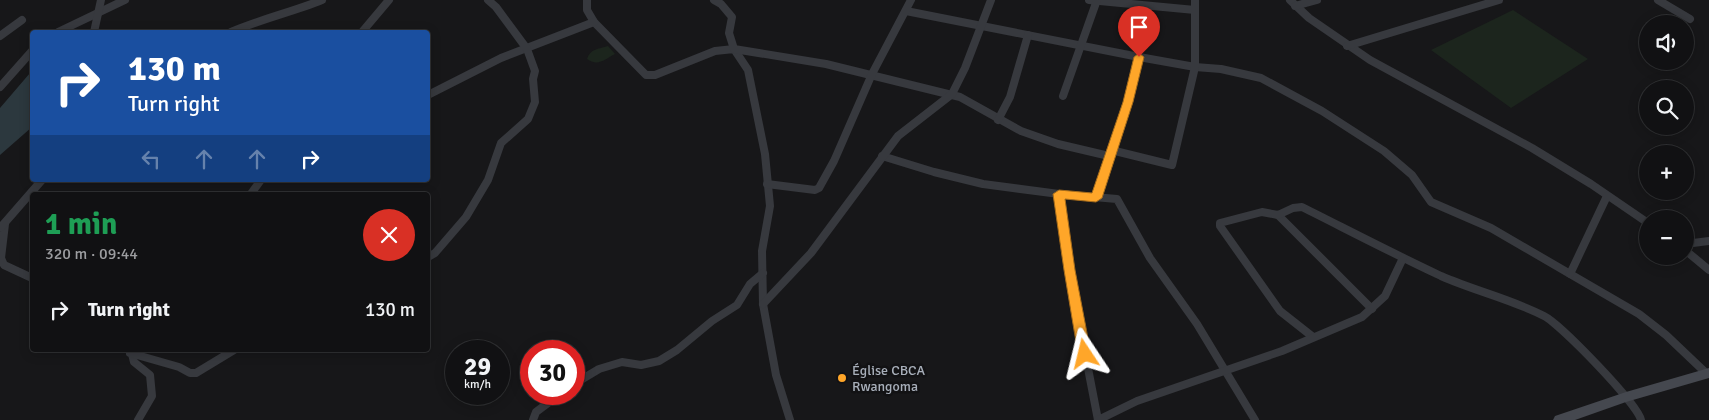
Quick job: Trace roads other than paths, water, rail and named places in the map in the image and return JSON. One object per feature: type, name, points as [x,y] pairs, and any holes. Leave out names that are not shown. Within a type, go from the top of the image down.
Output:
[{"type":"street","points":[[95,30],[101,0]]},
{"type":"street","points":[[62,30],[124,0]]},
{"type":"street","points":[[236,30],[261,19],[299,9],[322,0]]},
{"type":"street","points":[[364,30],[389,0]]},
{"type":"street","points":[[430,257],[466,217],[488,180],[501,143],[528,119],[535,102],[533,80],[535,71],[527,49],[496,7],[488,0]]},
{"type":"street","points":[[587,0],[587,10],[594,22],[646,75],[650,76],[715,51],[734,49],[826,64],[971,100],[998,120],[1041,139],[1078,150],[1110,153],[1172,165],[1195,67],[1195,0]]},
{"type":"street","points":[[714,0],[721,4],[732,17],[729,29],[730,41],[748,70],[765,154],[770,206],[762,250],[763,304],[776,375],[790,420]]},
{"type":"street","points":[[767,184],[816,190],[819,188],[834,161],[872,74],[911,0]]},
{"type":"street","points":[[763,304],[811,253],[898,136],[952,94],[990,0]]},
{"type":"street","points":[[1089,0],[1195,10]]},
{"type":"street","points":[[1290,0],[1294,6],[1347,46],[1397,78],[1529,147],[1639,217]]},
{"type":"street","points":[[1294,6],[1317,0]]},
{"type":"street","points":[[1347,46],[1499,0]]},
{"type":"street","points":[[1658,0],[1683,15]]},
{"type":"street","points":[[1063,96],[1080,44],[1097,1]]},
{"type":"street","points":[[906,11],[1139,57],[1195,67],[1221,69],[1261,78],[1322,111],[1384,151],[1412,175],[1431,202],[1491,228],[1652,322],[1707,373]]},
{"type":"street","points":[[0,36],[22,20]]},
{"type":"street","points":[[430,94],[501,58],[594,22]]},
{"type":"street","points":[[998,120],[1010,97],[1028,35]]},
{"type":"street","points":[[0,87],[30,53]]},
{"type":"street","points":[[1096,198],[1128,102],[1139,57]]},
{"type":"street","points":[[882,156],[934,172],[983,184],[1117,199],[1150,258],[1197,324],[1254,420]]},
{"type":"street","points":[[32,192],[40,182]]},
{"type":"street","points":[[30,194],[2,226],[1,258],[2,268],[30,277]]},
{"type":"street","points":[[1059,194],[1070,270],[1098,420],[1164,391],[1282,351],[1362,316],[1372,310],[1385,296],[1403,258]]},
{"type":"street","points":[[1570,274],[1607,196]]},
{"type":"street","points":[[1278,215],[1297,206],[1312,210],[1403,258],[1450,279],[1545,316],[1564,331],[1626,397],[1641,420]]},
{"type":"street","points":[[1313,338],[1280,311],[1220,226],[1220,223],[1262,212],[1278,215],[1300,235],[1345,285],[1372,310]]},
{"type":"street","points":[[1694,243],[1709,242]]},
{"type":"street","points":[[1694,258],[1709,270]]},
{"type":"street","points":[[585,377],[599,369],[622,362],[641,365],[659,361],[677,350],[712,321],[737,305],[750,284],[763,273]]},
{"type":"street","points":[[131,352],[134,362],[150,375],[152,396],[138,420]]},
{"type":"street","points":[[134,352],[179,367],[190,373],[196,373],[231,352]]},
{"type":"street","points":[[1559,420],[1626,397],[1707,373]]},
{"type":"street","points":[[533,420],[536,412],[545,405]]},
{"type":"place","name":"Église CBCA Rwangoma","points":[[842,378]]}]
